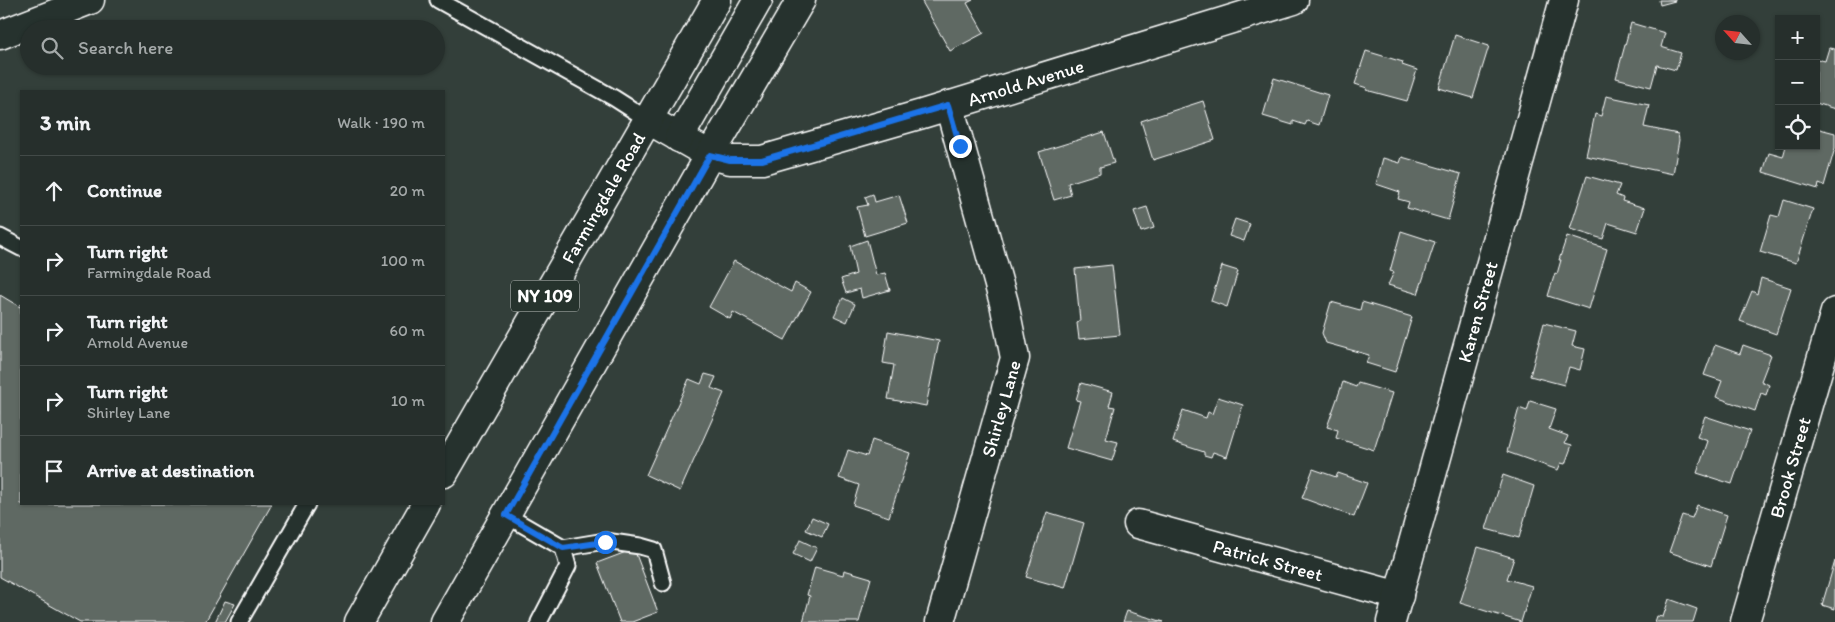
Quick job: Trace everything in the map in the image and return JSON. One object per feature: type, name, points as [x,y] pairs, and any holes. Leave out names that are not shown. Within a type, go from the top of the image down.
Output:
[{"type":"street","points":[[39,20],[90,0]]},
{"type":"street","name":"Farmingdale Road","points":[[445,471],[717,0]]},
{"type":"street","points":[[679,138],[758,0]]},
{"type":"street","points":[[445,622],[710,155],[801,0]]},
{"type":"street","name":"Arnold Avenue","points":[[647,119],[710,155],[730,160],[762,160],[1294,0]]},
{"type":"street","name":"Karen Street","points":[[1391,622],[1564,0]]},
{"type":"street","points":[[0,35],[20,27]]},
{"type":"street","name":"Shirley Lane","points":[[940,622],[1015,358],[1004,303],[948,105]]},
{"type":"street","name":"Brook Street","points":[[1745,622],[1835,312]]},
{"type":"street","points":[[359,622],[425,505]]},
{"type":"street","name":"Patrick Street","points":[[1138,524],[1399,596]]},
{"type":"lane","points":[[438,0],[614,98],[647,119]]},
{"type":"lane","points":[[0,237],[20,247]]},
{"type":"lane","points":[[239,622],[305,505]]},
{"type":"lane","points":[[506,515],[563,548],[605,542],[640,546],[654,550],[663,583]]},
{"type":"lane","points":[[544,620],[568,566],[563,548]]},
{"type":"building","points":[[921,0],[973,0],[967,3],[984,33],[950,51]]},
{"type":"building","points":[[1659,0],[1675,0],[1675,1],[1660,5]]},
{"type":"building","points":[[1631,23],[1665,33],[1661,47],[1681,53],[1676,70],[1657,65],[1651,87],[1616,78]]},
{"type":"building","points":[[1455,35],[1489,46],[1473,98],[1439,88]]},
{"type":"building","points":[[1829,48],[1835,49],[1835,109],[1820,104],[1820,60],[1825,61]]},
{"type":"building","points":[[1366,51],[1403,62],[1402,65],[1417,70],[1407,101],[1366,90],[1367,88],[1355,84]]},
{"type":"building","points":[[1274,78],[1328,95],[1319,125],[1307,121],[1305,125],[1293,121],[1293,125],[1263,116]]},
{"type":"building","points":[[1606,96],[1649,105],[1644,127],[1678,134],[1679,140],[1673,174],[1586,156],[1595,114],[1601,116]]},
{"type":"building","points":[[1203,101],[1215,140],[1153,160],[1141,121]]},
{"type":"building","points":[[1820,129],[1835,133],[1835,148],[1824,186],[1819,184],[1818,189],[1763,172],[1769,153],[1783,157],[1785,150],[1820,150]]},
{"type":"building","points":[[1104,132],[1114,163],[1100,167],[1100,173],[1068,183],[1071,195],[1054,200],[1039,152]]},
{"type":"building","points":[[1402,157],[1461,174],[1448,220],[1407,208],[1409,202],[1398,199],[1400,192],[1376,184],[1383,158],[1400,163]]},
{"type":"building","points":[[1587,176],[1620,185],[1616,195],[1623,198],[1622,201],[1645,208],[1637,232],[1608,223],[1603,239],[1570,229]]},
{"type":"building","points":[[873,194],[875,202],[899,195],[908,223],[865,236],[857,207],[868,205],[865,197]]},
{"type":"building","points":[[1784,200],[1813,209],[1796,263],[1760,252],[1771,215],[1779,217]]},
{"type":"building","points":[[1147,207],[1154,228],[1141,232],[1134,211]]},
{"type":"building","points":[[1235,219],[1250,224],[1244,241],[1229,236]]},
{"type":"building","points":[[1401,231],[1435,242],[1418,294],[1388,285],[1394,272],[1390,271]]},
{"type":"building","points":[[1567,236],[1607,249],[1589,309],[1548,296],[1555,273],[1557,274],[1561,260],[1559,260]]},
{"type":"building","points":[[867,240],[876,275],[885,273],[890,290],[862,298],[860,289],[846,293],[841,279],[856,274],[850,246]]},
{"type":"building","points":[[734,261],[791,292],[795,283],[811,292],[785,340],[733,312],[730,319],[709,307]]},
{"type":"building","points":[[1112,265],[1120,335],[1079,339],[1077,323],[1080,321],[1075,269]]},
{"type":"building","points":[[1222,266],[1238,271],[1227,307],[1211,301]]},
{"type":"building","points":[[1761,278],[1791,288],[1776,334],[1740,321],[1752,291],[1757,294]]},
{"type":"building","points":[[0,295],[20,307],[20,505],[271,505],[205,622],[80,622],[0,577]]},
{"type":"building","points":[[843,298],[855,304],[847,322],[834,316]]},
{"type":"building","points":[[1331,302],[1360,310],[1362,302],[1412,317],[1395,372],[1366,363],[1369,355],[1326,343],[1322,333]]},
{"type":"building","points":[[1544,323],[1576,331],[1572,346],[1585,349],[1580,370],[1569,367],[1564,385],[1530,376]]},
{"type":"building","points":[[888,331],[939,341],[926,406],[888,399],[894,365],[883,363]]},
{"type":"building","points":[[1715,345],[1740,354],[1743,345],[1771,355],[1761,381],[1769,385],[1766,395],[1761,393],[1755,411],[1716,397],[1722,381],[1704,375]]},
{"type":"building","points":[[705,374],[716,377],[711,388],[724,393],[680,491],[646,475],[689,379],[701,384]]},
{"type":"building","points":[[1343,382],[1356,387],[1358,383],[1392,393],[1374,450],[1336,438],[1338,430],[1327,427]]},
{"type":"building","points":[[1081,383],[1113,392],[1109,406],[1115,407],[1106,439],[1118,442],[1112,461],[1066,448],[1080,401],[1076,400]]},
{"type":"building","points":[[1218,397],[1243,405],[1227,457],[1213,452],[1211,457],[1204,455],[1204,452],[1173,442],[1183,410],[1206,418],[1208,412],[1212,414]]},
{"type":"building","points":[[1530,401],[1556,409],[1549,429],[1568,436],[1565,443],[1572,445],[1565,464],[1561,463],[1558,470],[1507,452],[1519,408],[1527,411]]},
{"type":"building","points":[[1705,416],[1750,431],[1732,484],[1697,473],[1708,441],[1697,437]]},
{"type":"building","points":[[872,440],[910,453],[889,517],[853,505],[859,485],[839,478],[848,450],[867,456]]},
{"type":"building","points":[[1313,469],[1336,477],[1338,473],[1367,483],[1354,517],[1302,498]]},
{"type":"building","points":[[1503,475],[1534,486],[1519,538],[1486,529]]},
{"type":"building","points":[[1697,505],[1727,515],[1711,566],[1669,552],[1682,515],[1692,518]]},
{"type":"building","points":[[1047,512],[1084,523],[1065,588],[1026,577]]},
{"type":"building","points":[[812,517],[828,524],[822,537],[806,530]]},
{"type":"building","points":[[800,540],[817,548],[810,562],[793,554]]},
{"type":"building","points":[[1478,547],[1514,558],[1507,579],[1532,586],[1521,622],[1460,603]]},
{"type":"building","points":[[634,549],[658,612],[632,622],[620,622],[597,563]]},
{"type":"building","points":[[1835,561],[1835,609],[1822,605]]},
{"type":"building","points":[[815,567],[843,575],[844,570],[871,578],[859,622],[803,622],[810,596],[807,595]]},
{"type":"building","points":[[1669,599],[1697,609],[1693,622],[1655,622],[1657,616],[1663,617]]},
{"type":"building","points":[[225,601],[235,604],[225,622],[215,622]]},
{"type":"building","points":[[1127,611],[1164,622],[1123,622]]},
{"type":"route","points":[[605,542],[563,548],[506,515],[710,155],[730,160],[762,160],[948,105],[960,146]]}]
